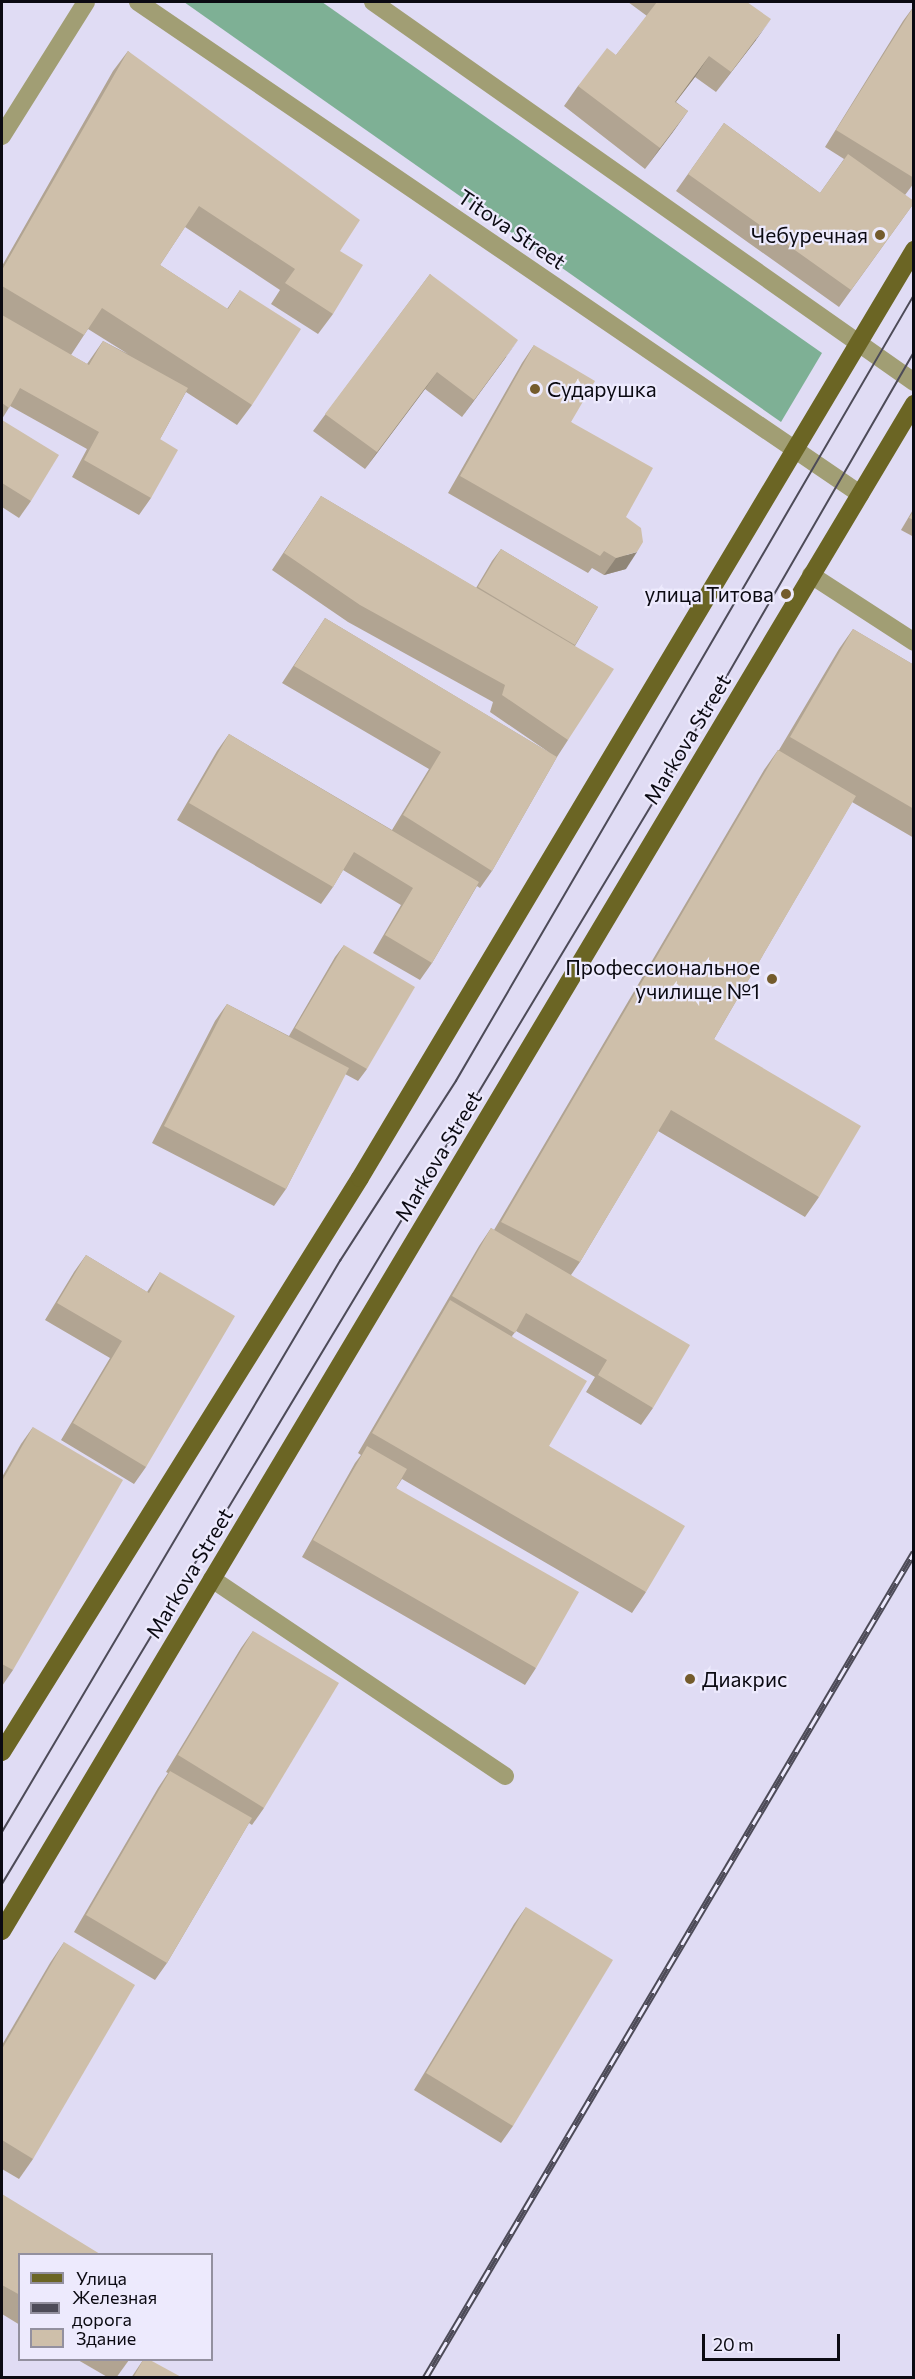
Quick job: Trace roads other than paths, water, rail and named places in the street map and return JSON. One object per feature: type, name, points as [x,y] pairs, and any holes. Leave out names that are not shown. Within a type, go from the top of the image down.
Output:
[{"type":"main road","points":[[2,1752],[360,1178],[914,250]]},
{"type":"main road","name":"Markova Street","points":[[2,1931],[914,404]]},
{"type":"street","points":[[2,136],[86,2]]},
{"type":"street","name":"Titova Street","points":[[138,2],[860,494]]},
{"type":"street","points":[[373,2],[914,382]]},
{"type":"street","points":[[811,575],[914,642]]},
{"type":"street","points":[[212,1579],[505,1776]]},
{"type":"tram line","points":[[2,1832],[340,1261],[456,1081],[914,295]]},
{"type":"tram line","points":[[2,1884],[671,773],[914,352]]},
{"type":"railway","points":[[425,2378],[914,1552]]},
{"type":"place","name":"Чебуречная","points":[[880,235]]},
{"type":"place","name":"Сударушка","points":[[535,389]]},
{"type":"place","name":"улица Титова","points":[[786,594]]},
{"type":"place","name":"Профессиональное училище №1","points":[[772,979]]},
{"type":"place","name":"Диакрис","points":[[690,1679]]}]
